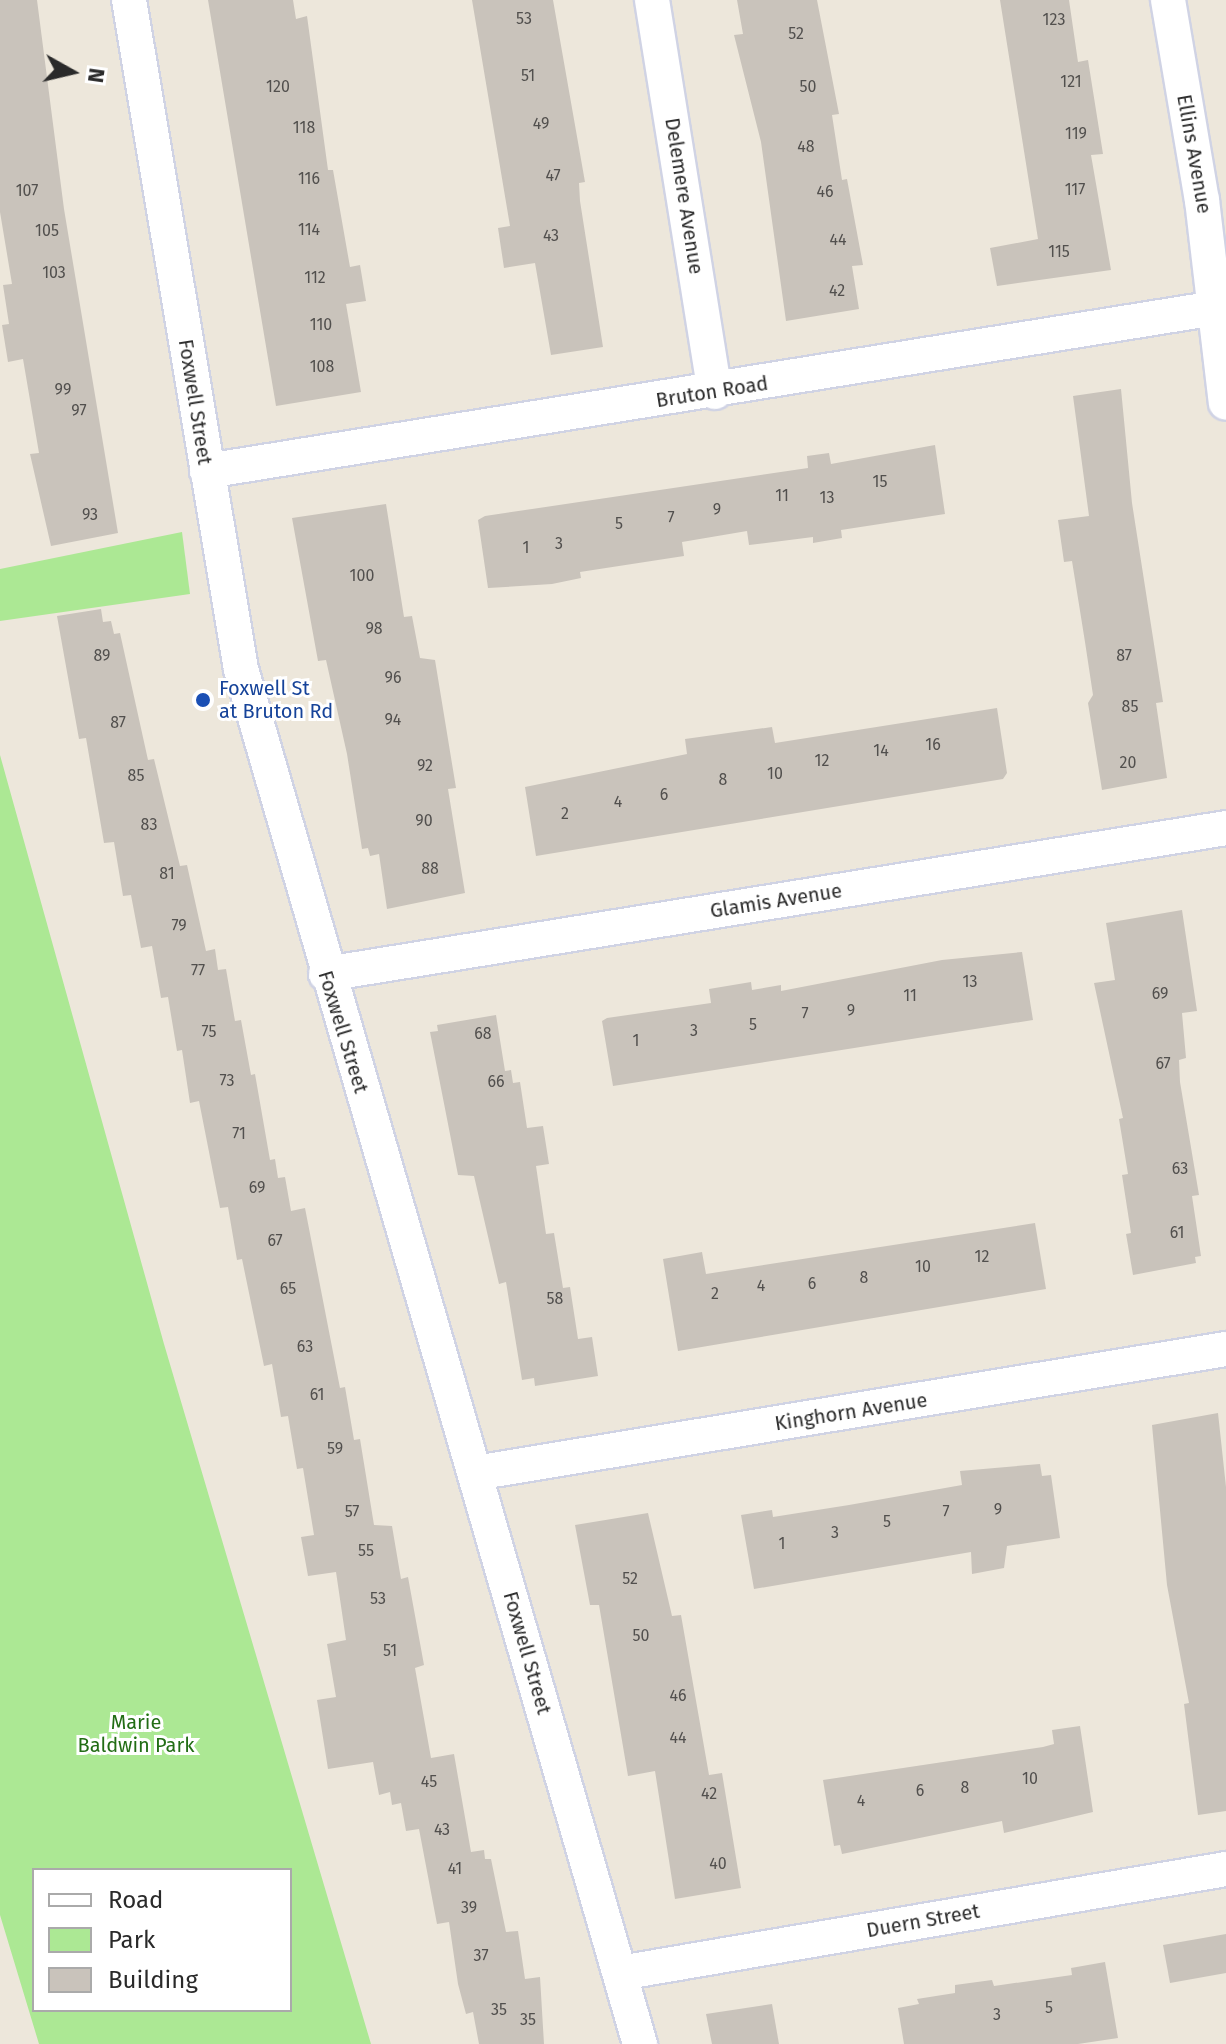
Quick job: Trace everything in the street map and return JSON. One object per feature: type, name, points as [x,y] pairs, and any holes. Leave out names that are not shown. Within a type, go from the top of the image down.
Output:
[{"type":"street","name":"Foxwell Street","points":[[129,0],[241,669],[326,974],[475,1473],[640,2044]]},
{"type":"street","name":"Delemere Avenue","points":[[652,0],[715,392]]},
{"type":"street","name":"Ellins Avenue","points":[[1168,0],[1216,308],[1226,403]]},
{"type":"street","name":"Bruton Road","points":[[207,471],[715,392],[1216,308]]},
{"type":"street","name":"Glamis Avenue","points":[[326,974],[1226,828]]},
{"type":"street","name":"Kinghorn Avenue","points":[[475,1473],[1226,1349]]},
{"type":"street","name":"Duern Street","points":[[620,1973],[1226,1869]]},
{"type":"green space","points":[[182,532],[190,594],[0,621],[0,569]]},
{"type":"green space","name":"Marie Baldwin Park","points":[[0,755],[164,1344],[371,2044],[39,2044],[0,1915]]},
{"type":"building","points":[[0,0],[37,0],[64,209],[118,533],[51,546],[30,454],[39,453],[23,359],[8,362],[2,325],[9,324],[3,285],[12,284],[0,212]]},
{"type":"building","points":[[208,0],[293,0],[296,19],[307,16],[328,170],[333,170],[350,267],[360,265],[366,301],[346,304],[361,392],[276,406]]},
{"type":"building","points":[[472,0],[553,0],[585,182],[579,183],[580,201],[603,347],[551,355],[535,263],[504,268],[498,228],[510,226]]},
{"type":"building","points":[[737,0],[817,0],[839,114],[832,115],[842,180],[847,179],[863,265],[852,266],[859,309],[786,321],[761,142],[734,35],[743,34]]},
{"type":"building","points":[[1000,0],[1069,0],[1078,62],[1088,60],[1103,154],[1091,155],[1111,270],[997,286],[990,248],[1038,239]]},
{"type":"building","points":[[1121,389],[1132,503],[1163,702],[1156,703],[1167,778],[1102,790],[1088,703],[1093,695],[1072,561],[1064,562],[1058,520],[1089,516],[1073,396]]},
{"type":"building","points":[[935,445],[945,514],[841,530],[842,538],[813,543],[813,537],[749,545],[747,531],[682,542],[684,556],[580,572],[581,578],[552,584],[488,588],[478,520],[485,516],[808,468],[807,456],[829,453],[831,464]]},
{"type":"building","points":[[386,504],[404,617],[412,616],[420,658],[435,660],[456,788],[448,789],[465,893],[387,909],[379,854],[370,856],[368,848],[362,849],[347,754],[326,660],[318,661],[292,518]]},
{"type":"building","points":[[101,609],[103,622],[111,621],[114,634],[120,633],[148,760],[154,759],[180,866],[187,865],[206,951],[215,949],[218,970],[226,969],[235,1021],[241,1020],[251,1075],[255,1074],[270,1160],[275,1159],[278,1178],[285,1177],[291,1211],[305,1208],[340,1388],[345,1387],[354,1440],[360,1439],[374,1525],[392,1526],[401,1579],[408,1577],[424,1665],[415,1668],[431,1758],[454,1754],[471,1852],[484,1850],[485,1859],[491,1859],[506,1932],[518,1931],[525,1979],[540,1977],[544,2044],[479,2044],[473,2012],[466,2014],[458,1984],[449,1922],[437,1924],[419,1829],[406,1831],[401,1803],[392,1805],[390,1792],[379,1795],[373,1762],[328,1769],[317,1700],[336,1697],[327,1644],[346,1640],[336,1572],[308,1576],[301,1537],[314,1535],[303,1468],[297,1469],[288,1416],[281,1417],[272,1364],[264,1366],[242,1259],[237,1260],[228,1207],[220,1208],[199,1101],[190,1103],[182,1050],[177,1051],[168,997],[161,998],[152,946],[141,948],[131,895],[123,896],[114,842],[104,843],[86,738],[79,739],[57,616]]},
{"type":"building","points":[[997,708],[1007,773],[1003,779],[536,856],[525,787],[687,754],[685,739],[772,727],[775,743]]},
{"type":"building","points":[[1182,910],[1197,1011],[1182,1013],[1186,1058],[1179,1060],[1180,1082],[1199,1195],[1192,1196],[1201,1256],[1195,1257],[1196,1263],[1133,1275],[1126,1234],[1131,1233],[1122,1175],[1128,1174],[1119,1119],[1123,1118],[1094,983],[1115,980],[1106,923]]},
{"type":"building","points":[[1022,952],[1033,1020],[613,1086],[602,1021],[607,1018],[711,1003],[709,989],[751,982],[752,990],[781,985],[781,991],[942,960]]},
{"type":"building","points":[[496,1015],[505,1071],[511,1070],[513,1083],[520,1082],[527,1128],[543,1126],[549,1164],[536,1166],[546,1234],[554,1233],[563,1288],[570,1287],[578,1339],[592,1337],[598,1376],[535,1386],[534,1378],[522,1380],[506,1282],[499,1284],[474,1176],[458,1175],[430,1032],[438,1031],[437,1025]]},
{"type":"building","points":[[1035,1223],[1046,1289],[678,1351],[663,1259],[702,1252],[706,1274]]},
{"type":"building","points":[[1218,1413],[1226,1487],[1226,1811],[1198,1815],[1184,1704],[1189,1703],[1167,1585],[1152,1425]]},
{"type":"building","points":[[1040,1464],[1042,1476],[1051,1475],[1060,1538],[1007,1546],[1004,1568],[972,1574],[971,1552],[754,1589],[741,1515],[772,1510],[773,1517],[849,1505],[962,1485],[960,1471]]},
{"type":"building","points":[[648,1513],[672,1616],[681,1615],[709,1775],[722,1773],[741,1888],[675,1899],[655,1771],[628,1776],[599,1605],[590,1605],[575,1525]]},
{"type":"building","points":[[1080,1726],[1093,1812],[1004,1833],[1002,1821],[842,1854],[840,1845],[834,1846],[823,1780],[1043,1747],[1054,1744],[1052,1730]]},
{"type":"building","points":[[1226,1934],[1226,1973],[1170,1983],[1163,1945]]},
{"type":"building","points":[[1105,1962],[1118,2038],[1078,2044],[904,2044],[898,2008],[919,2004],[917,1999],[955,1993],[955,1985],[992,1980],[994,1986],[1072,1975],[1071,1968]]},
{"type":"building","points":[[772,2004],[779,2044],[712,2044],[706,2014]]},
{"type":"place","name":"Foxwell St at Bruton Rd","points":[[203,700]]}]
